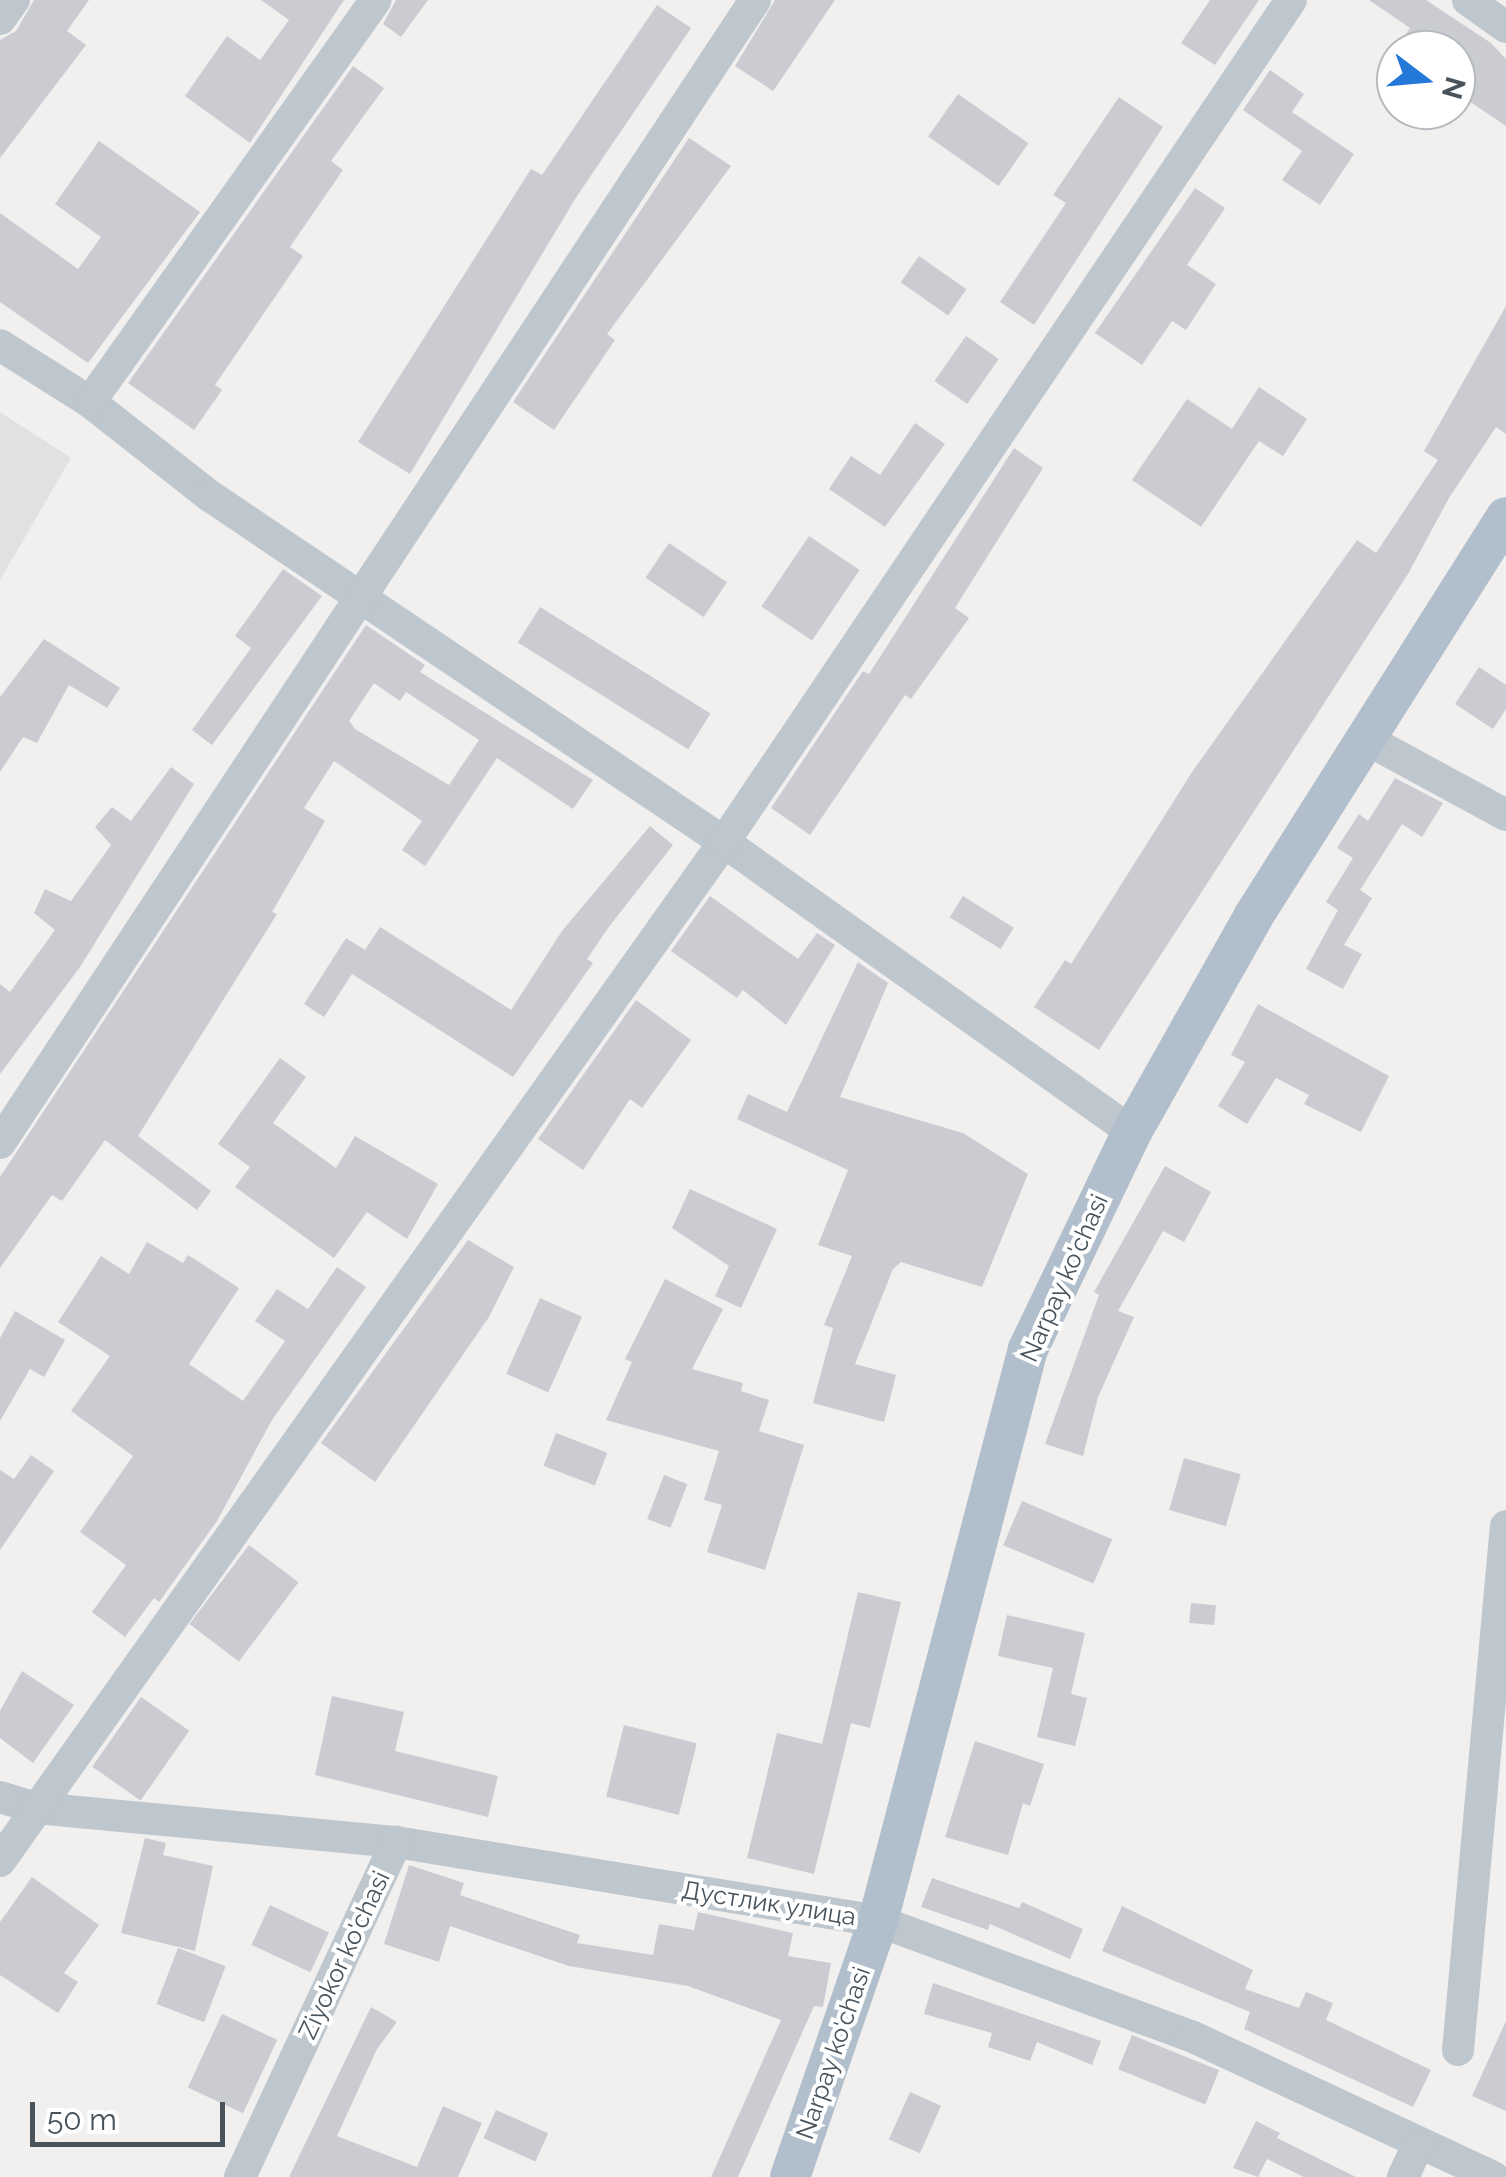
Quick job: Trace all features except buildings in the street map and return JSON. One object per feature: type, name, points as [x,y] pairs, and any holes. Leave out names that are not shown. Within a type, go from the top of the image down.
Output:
[{"type":"main road","name":"Narpay ko'chasi","points":[[790,2177],[878,1921],[1028,1350],[1132,1132],[1253,917],[1506,517]]},
{"type":"street","points":[[0,19],[14,0]]},
{"type":"street","points":[[90,402],[376,0]]},
{"type":"street","points":[[0,1143],[366,598],[755,0]]},
{"type":"street","points":[[0,1861],[292,1459],[724,842],[1292,0]]},
{"type":"street","points":[[1468,0],[1506,27]]},
{"type":"street","points":[[0,345],[90,402],[210,496],[724,842],[1132,1132]]},
{"type":"street","points":[[1366,739],[1506,816]]},
{"type":"street","points":[[1458,2050],[1506,1526]]},
{"type":"street","name":"Дустлик улица","points":[[0,1797],[36,1808],[396,1842],[878,1921],[1191,2036],[1493,2177]]},
{"type":"street","name":"Ziyokor ko'chasi","points":[[240,2177],[396,1842]]},
{"type":"street","points":[[1403,2177],[1418,2144]]},
{"type":"shaded area","points":[[0,412],[71,458],[0,580]]}]
